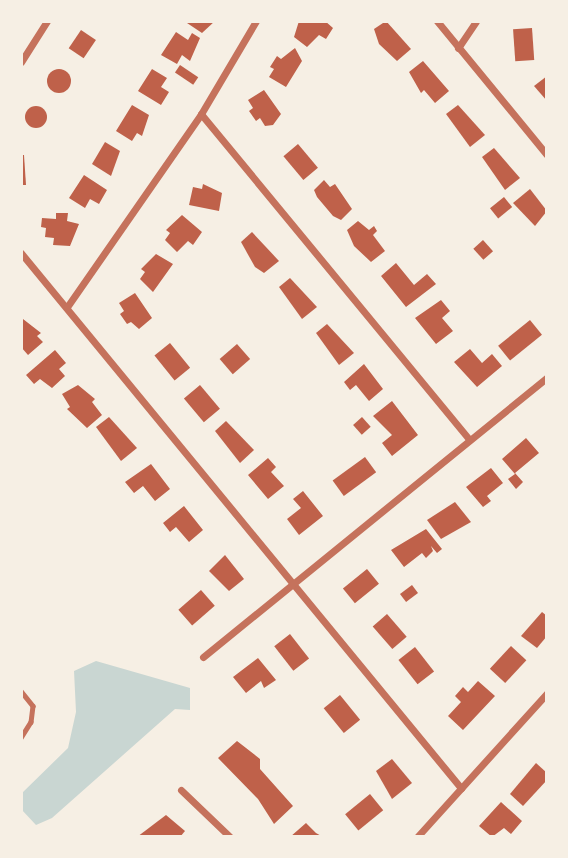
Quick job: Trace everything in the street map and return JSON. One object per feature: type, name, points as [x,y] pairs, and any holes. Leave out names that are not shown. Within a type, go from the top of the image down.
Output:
[{"type":"street","points":[[21,62],[47,21]]},
{"type":"street","points":[[67,307],[201,114],[256,21]]},
{"type":"street","points":[[437,21],[547,155]]},
{"type":"street","points":[[458,48],[476,21]]},
{"type":"street","points":[[201,114],[469,439]]},
{"type":"street","points":[[21,253],[291,585],[461,788]]},
{"type":"street","points":[[203,657],[547,377]]},
{"type":"street","points":[[417,837],[547,693]]},
{"type":"street","points":[[181,790],[230,837]]},
{"type":"lane","points":[[21,691],[33,706],[31,722],[21,738]]},
{"type":"shaded area","points":[[96,661],[190,688],[190,710],[175,709],[52,818],[36,825],[21,809],[21,794],[68,748],[76,712],[74,671]]},
{"type":"building","points":[[184,21],[215,21],[202,33]]},
{"type":"building","points":[[299,21],[325,21],[333,28],[326,39],[319,35],[307,47],[294,37]]},
{"type":"building","points":[[386,21],[411,49],[397,61],[379,44],[374,29]]},
{"type":"building","points":[[532,28],[534,60],[515,61],[513,29]]},
{"type":"building","points":[[81,30],[96,40],[84,58],[69,48]]},
{"type":"building","points":[[176,32],[188,40],[192,33],[200,38],[190,61],[182,55],[177,64],[161,55]]},
{"type":"building","points":[[295,48],[302,61],[286,87],[269,77],[274,69],[270,67],[277,56],[281,59]]},
{"type":"building","points":[[423,61],[449,91],[435,103],[424,90],[421,93],[409,72]]},
{"type":"building","points":[[180,65],[198,77],[193,85],[175,72]]},
{"type":"building","points":[[59,69],[67,73],[71,81],[67,89],[59,93],[51,89],[47,81],[51,73]]},
{"type":"building","points":[[152,69],[167,78],[161,87],[169,92],[161,105],[138,91]]},
{"type":"building","points":[[547,76],[547,101],[534,86]]},
{"type":"building","points":[[264,90],[281,114],[273,125],[265,126],[260,118],[256,121],[249,111],[253,108],[248,100]]},
{"type":"building","points":[[132,105],[149,115],[142,136],[137,133],[132,141],[116,131]]},
{"type":"building","points":[[458,105],[485,135],[470,147],[446,114]]},
{"type":"building","points":[[32,106],[40,106],[47,113],[47,121],[40,128],[32,128],[25,121],[25,113]]},
{"type":"building","points":[[105,142],[120,151],[111,176],[92,164]]},
{"type":"building","points":[[298,144],[318,168],[303,180],[283,156]]},
{"type":"building","points":[[494,148],[520,178],[505,190],[482,157]]},
{"type":"building","points":[[21,155],[24,155],[26,185],[21,185]]},
{"type":"building","points":[[84,175],[107,190],[99,204],[90,199],[85,208],[69,198]]},
{"type":"building","points":[[324,180],[330,187],[335,184],[352,209],[341,220],[333,216],[314,190]]},
{"type":"building","points":[[203,184],[222,193],[219,211],[189,205],[193,187],[202,189]]},
{"type":"building","points":[[530,189],[547,211],[535,226],[513,203]]},
{"type":"building","points":[[504,197],[512,207],[498,218],[490,208]]},
{"type":"building","points":[[56,213],[68,213],[67,221],[79,224],[70,246],[53,245],[54,238],[45,237],[46,228],[41,227],[42,218],[56,219]]},
{"type":"building","points":[[182,215],[202,232],[193,245],[188,241],[177,252],[165,240],[170,233],[166,230]]},
{"type":"building","points":[[358,221],[369,230],[374,226],[377,231],[373,235],[385,251],[371,262],[354,246],[347,230]]},
{"type":"building","points":[[252,232],[279,261],[264,273],[255,267],[241,242]]},
{"type":"building","points":[[483,240],[493,251],[483,260],[473,249]]},
{"type":"building","points":[[156,254],[173,264],[153,292],[140,279],[145,272],[141,269]]},
{"type":"building","points":[[396,263],[414,285],[427,274],[436,284],[406,307],[381,276]]},
{"type":"building","points":[[290,278],[317,307],[302,319],[279,287]]},
{"type":"building","points":[[135,293],[152,318],[139,329],[131,322],[127,324],[120,314],[124,311],[119,303]]},
{"type":"building","points":[[441,300],[450,311],[442,318],[453,331],[436,344],[415,318]]},
{"type":"building","points":[[23,319],[41,333],[37,336],[43,342],[28,355],[21,347]]},
{"type":"building","points":[[530,320],[542,335],[510,361],[498,346]]},
{"type":"building","points":[[327,324],[354,353],[339,365],[316,333]]},
{"type":"building","points":[[170,343],[190,368],[175,380],[154,356]]},
{"type":"building","points":[[237,344],[250,359],[233,374],[220,359]]},
{"type":"building","points":[[470,349],[482,363],[492,354],[502,366],[477,387],[454,362]]},
{"type":"building","points":[[55,350],[66,363],[59,369],[65,376],[52,388],[40,379],[34,384],[26,375]]},
{"type":"building","points":[[364,364],[383,389],[369,401],[356,385],[350,390],[344,382]]},
{"type":"building","points":[[78,385],[95,399],[92,402],[102,415],[87,428],[67,409],[70,407],[62,394]]},
{"type":"building","points":[[200,385],[220,409],[204,422],[184,398]]},
{"type":"building","points":[[392,401],[418,435],[392,456],[382,443],[392,435],[373,416]]},
{"type":"building","points":[[109,417],[137,448],[121,461],[96,427]]},
{"type":"building","points":[[362,417],[371,427],[362,435],[353,425]]},
{"type":"building","points":[[226,421],[254,450],[240,463],[215,431]]},
{"type":"building","points":[[526,438],[539,453],[515,473],[523,482],[516,489],[508,479],[515,474],[502,459]]},
{"type":"building","points":[[365,457],[376,472],[344,496],[333,481]]},
{"type":"building","points":[[268,458],[276,467],[271,472],[284,486],[268,499],[248,475]]},
{"type":"building","points":[[151,464],[170,489],[155,501],[143,486],[134,493],[125,482]]},
{"type":"building","points":[[491,468],[503,483],[487,496],[491,501],[483,507],[466,487]]},
{"type":"building","points":[[303,491],[323,516],[299,535],[287,519],[301,508],[293,499]]},
{"type":"building","points":[[455,502],[471,522],[441,539],[427,520]]},
{"type":"building","points":[[184,506],[203,530],[189,542],[176,527],[170,532],[163,523]]},
{"type":"building","points":[[426,529],[442,549],[437,553],[431,546],[433,551],[426,558],[422,553],[404,567],[391,550]]},
{"type":"building","points":[[225,555],[244,579],[229,591],[209,571]]},
{"type":"building","points":[[367,569],[379,584],[355,603],[343,589]]},
{"type":"building","points":[[412,585],[418,593],[406,602],[400,594]]},
{"type":"building","points":[[201,590],[215,606],[192,626],[178,610]]},
{"type":"building","points":[[542,612],[547,616],[547,636],[537,648],[521,636]]},
{"type":"building","points":[[387,614],[407,637],[392,649],[373,626]]},
{"type":"building","points":[[290,634],[309,658],[293,671],[274,646]]},
{"type":"building","points":[[511,646],[526,660],[505,683],[490,669]]},
{"type":"building","points":[[415,647],[434,671],[418,684],[398,660]]},
{"type":"building","points":[[258,658],[276,680],[264,688],[261,681],[246,693],[233,677]]},
{"type":"building","points":[[478,681],[495,696],[463,730],[448,716],[461,702],[455,696],[463,687],[468,692]]},
{"type":"building","points":[[340,695],[360,720],[344,733],[324,708]]},
{"type":"building","points":[[237,741],[260,759],[260,769],[293,806],[274,824],[258,799],[218,758]]},
{"type":"building","points":[[392,759],[412,783],[392,799],[376,771]]},
{"type":"building","points":[[536,763],[547,773],[547,780],[523,806],[510,794]]},
{"type":"building","points":[[370,794],[383,810],[358,830],[345,814]]},
{"type":"building","points":[[501,802],[522,821],[511,834],[504,828],[492,837],[479,826]]},
{"type":"building","points":[[166,815],[185,831],[180,837],[137,837]]},
{"type":"building","points":[[306,823],[316,833],[323,837],[290,837]]}]
